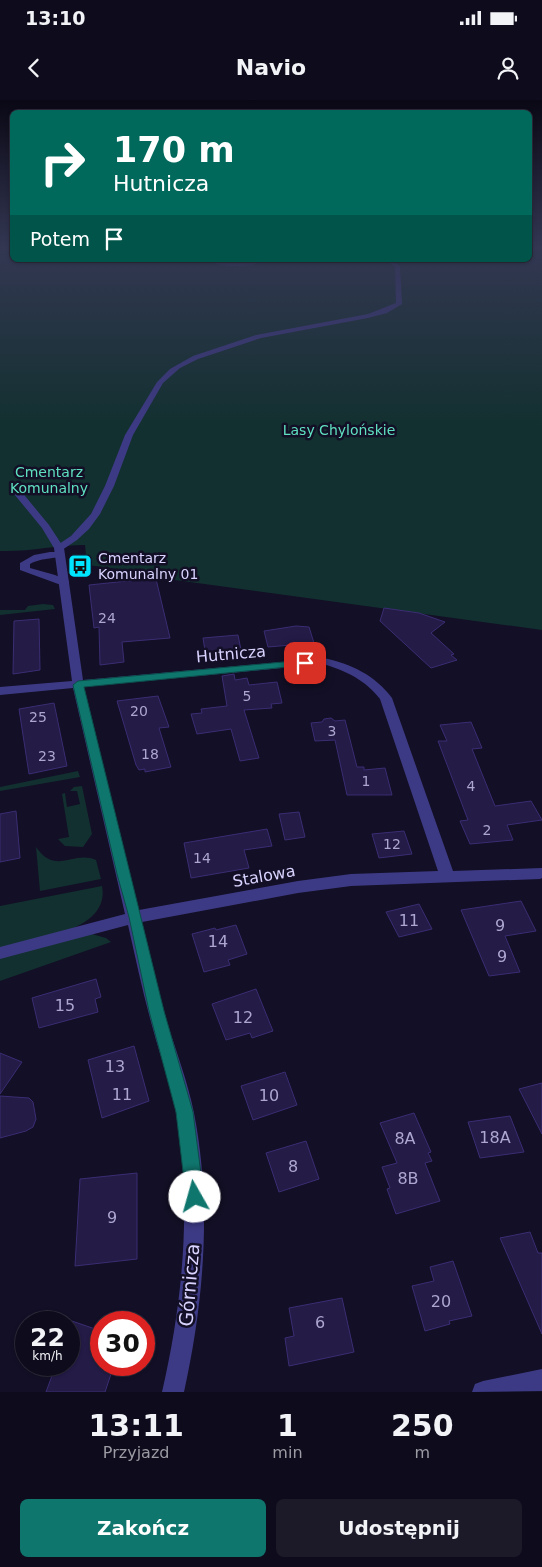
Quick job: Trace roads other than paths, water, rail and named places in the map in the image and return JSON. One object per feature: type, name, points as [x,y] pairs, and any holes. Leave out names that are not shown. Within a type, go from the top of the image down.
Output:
[{"type":"street","points":[[65,583],[52,577],[25,570],[25,564],[33,558],[59,552],[79,534],[99,511],[110,488],[127,440],[157,386],[172,370],[185,362],[210,352],[264,335],[369,316],[391,309]]},
{"type":"street","name":"Górnicza","points":[[14,487],[46,527],[59,552],[65,583],[78,685],[123,874],[136,917],[156,1011],[185,1112],[195,1197],[192,1276],[182,1352],[173,1392]]},
{"type":"street","name":"Hutnicza","points":[[0,692],[324,661],[354,670],[375,684],[386,698],[447,875]]},
{"type":"street","name":"Stalowa","points":[[0,953],[136,917],[298,887],[351,880],[540,873]]},
{"type":"street","points":[[483,1392],[542,1380]]},
{"type":"place","name":"Cmentarz Komunalny 01","points":[[80,566]]},
{"type":"park label","name":"Lasy Chylońskie","points":[[339,430]]},
{"type":"park label","name":"Cmentarz Komunalny","points":[[49,480]]}]
